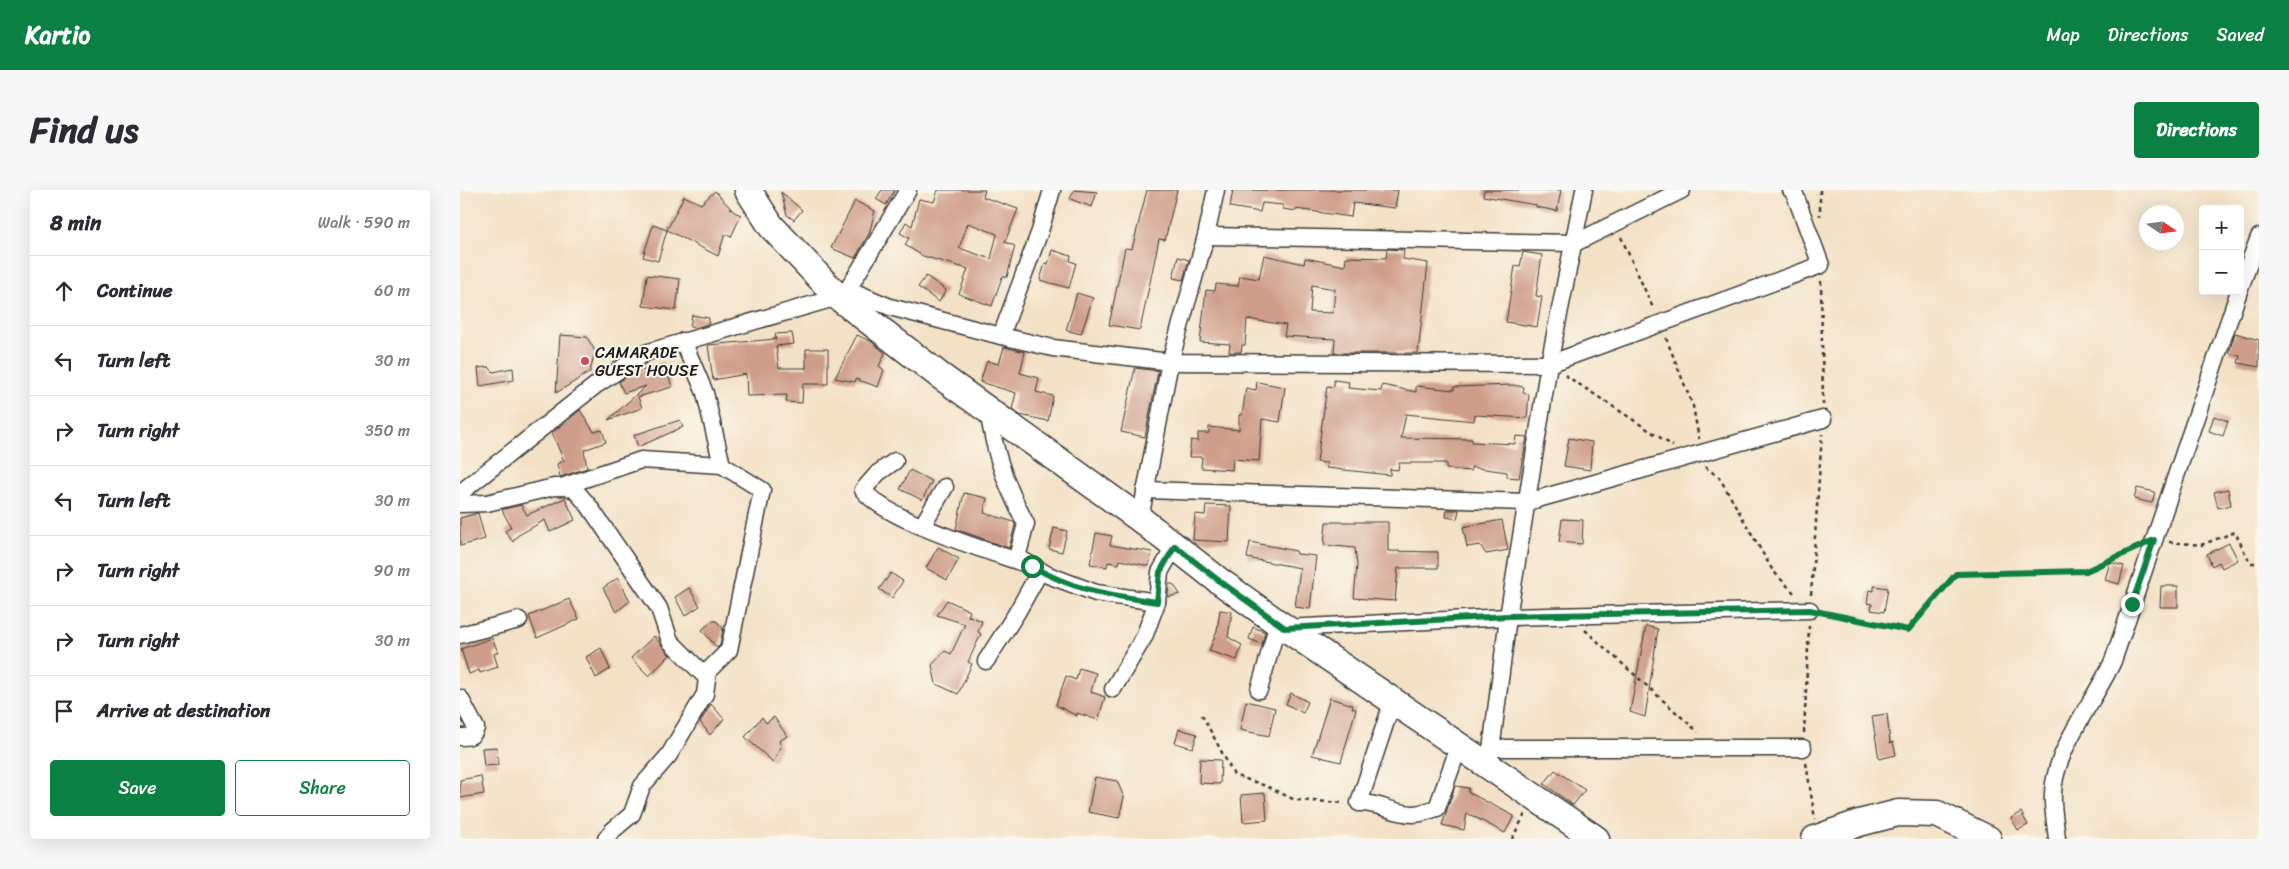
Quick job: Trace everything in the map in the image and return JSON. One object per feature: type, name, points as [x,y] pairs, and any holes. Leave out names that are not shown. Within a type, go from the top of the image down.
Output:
[{"type":"main road","points":[[748,190],[771,226],[843,293],[988,410],[1140,518],[1281,625],[1459,746],[1490,757],[1533,797],[1596,839]]},
{"type":"main road","points":[[1817,838],[1859,823],[1898,813],[1937,814],[1988,839]]},
{"type":"street","points":[[843,293],[908,190]]},
{"type":"street","points":[[1001,336],[1040,230],[1052,190]]},
{"type":"street","points":[[1140,518],[1170,362],[1206,236],[1216,190]]},
{"type":"street","points":[[1584,190],[1549,364],[1508,616],[1490,757],[1716,748],[1803,748]]},
{"type":"street","points":[[1206,236],[1574,243],[1682,190]]},
{"type":"street","points":[[460,494],[596,385],[645,353],[683,341],[726,331],[843,293],[890,307],[1053,348],[1170,362],[1549,364],[1821,265],[1794,192],[1791,190]]},
{"type":"street","points":[[2244,279],[2259,237]]},
{"type":"street","points":[[2057,839],[2053,796],[2055,776],[2074,730],[2101,687],[2113,661],[2238,295]]},
{"type":"street","points":[[683,341],[705,394],[722,465]]},
{"type":"street","points":[[988,410],[993,446],[1009,492],[1026,524],[1016,557],[1036,569]]},
{"type":"street","points":[[1145,490],[1527,502],[1823,419]]},
{"type":"street","points":[[460,504],[488,503],[561,487],[641,460],[722,465],[762,490],[729,650],[704,675],[670,641],[659,608],[589,506],[575,490],[561,487]]},
{"type":"street","points":[[895,461],[878,473],[863,490],[870,498],[922,526],[1096,593],[1157,602]]},
{"type":"street","points":[[922,526],[945,486]]},
{"type":"street","points":[[1113,689],[1144,637],[1157,602],[1160,572],[1175,546]]},
{"type":"street","points":[[986,661],[1016,614],[1036,569]]},
{"type":"street","points":[[1259,690],[1281,625],[1508,616],[1810,610]]},
{"type":"street","points":[[460,635],[519,620]]},
{"type":"street","points":[[606,839],[612,831],[632,814],[642,786],[669,755],[706,694],[708,670]]},
{"type":"street","points":[[460,698],[476,728],[474,734],[469,737],[460,737]]},
{"type":"street","points":[[1393,700],[1359,803],[1370,802],[1390,810],[1414,814],[1437,808],[1459,746]]},
{"type":"path","points":[[1820,190],[1820,218]]},
{"type":"path","points":[[1817,838],[1803,748],[1823,419],[1821,265]]},
{"type":"path","points":[[1549,364],[1719,477],[1773,571],[1810,610],[1908,630],[1956,574],[2086,571],[2154,540],[2201,545],[2234,532],[2250,563],[2259,563]]},
{"type":"path","points":[[1569,615],[1716,748]]},
{"type":"path","points":[[1202,715],[1234,775],[1266,786],[1296,800],[1359,803]]},
{"type":"path","points":[[1512,839],[1533,797]]},
{"type":"building","points":[[882,190],[895,190],[886,205],[876,199]]},
{"type":"building","points":[[938,190],[985,190],[983,197],[1018,209],[1005,242],[1015,246],[1007,277],[1002,277],[992,306],[959,294],[968,269],[923,256],[905,245],[909,238],[900,233],[906,222],[912,226],[919,199],[934,202]],"holes":[[[968,223],[997,234],[991,259],[959,248]]]},
{"type":"building","points":[[1074,190],[1097,192],[1092,207],[1070,199]]},
{"type":"building","points":[[1147,190],[1177,190],[1165,240],[1159,239],[1140,330],[1109,325],[1125,248],[1132,249]]},
{"type":"building","points":[[1233,190],[1398,190],[1395,208],[1353,203],[1351,217],[1296,209],[1296,211],[1283,209],[1283,205],[1262,203],[1260,212],[1230,207]]},
{"type":"building","points":[[1484,190],[1561,190],[1557,211],[1536,207],[1536,205],[1483,196]]},
{"type":"building","points":[[715,191],[734,212],[741,215],[731,237],[725,234],[718,256],[667,230],[684,196],[701,204]]},
{"type":"building","points":[[781,192],[802,210],[794,220],[787,215]]},
{"type":"building","points":[[855,201],[875,211],[869,234],[855,258],[831,248]]},
{"type":"building","points":[[653,225],[667,230],[658,261],[643,257]]},
{"type":"building","points":[[1387,249],[1404,250],[1403,259],[1428,263],[1418,353],[1334,353],[1335,339],[1284,336],[1286,325],[1247,319],[1245,345],[1242,345],[1241,352],[1229,352],[1230,344],[1200,342],[1206,290],[1215,291],[1216,284],[1238,286],[1240,276],[1259,279],[1264,255],[1304,264],[1305,258],[1345,266],[1346,257],[1386,258]],"holes":[[[1312,285],[1335,289],[1333,313],[1310,312]]]},
{"type":"building","points":[[1052,250],[1071,256],[1070,261],[1076,263],[1069,288],[1040,280],[1045,263],[1048,264]]},
{"type":"building","points":[[1523,252],[1542,255],[1536,296],[1542,297],[1537,327],[1506,322],[1515,266],[1520,267]]},
{"type":"building","points":[[1178,257],[1189,260],[1183,280],[1173,278]]},
{"type":"building","points":[[647,275],[680,279],[676,310],[643,306]]},
{"type":"building","points":[[926,276],[946,290],[939,302],[918,287]]},
{"type":"building","points":[[1077,293],[1093,298],[1081,334],[1066,330]]},
{"type":"building","points":[[692,315],[709,318],[708,324],[696,328],[690,327]]},
{"type":"building","points":[[792,333],[794,344],[776,346],[779,368],[806,368],[806,349],[828,349],[828,384],[803,384],[802,403],[786,402],[787,395],[747,396],[746,374],[713,380],[708,345],[776,339],[775,334]]},
{"type":"building","points":[[2235,333],[2259,340],[2259,367],[2238,363],[2240,356],[2229,353]]},
{"type":"building","points":[[560,335],[587,337],[595,351],[590,372],[556,393]]},
{"type":"building","points":[[857,335],[872,342],[885,353],[879,366],[884,370],[878,387],[856,379],[855,382],[835,378]]},
{"type":"building","points":[[1004,347],[1025,352],[1020,373],[1039,378],[1036,392],[1053,396],[1048,421],[1020,415],[1012,409],[1016,393],[980,382],[987,361],[999,364]]},
{"type":"building","points":[[665,364],[672,387],[638,397],[642,408],[608,420],[646,386],[624,393],[619,382],[631,374]]},
{"type":"building","points":[[489,367],[493,372],[513,368],[514,380],[480,386],[478,368]]},
{"type":"building","points":[[1135,368],[1158,371],[1145,437],[1121,432]]},
{"type":"building","points":[[1334,380],[1349,382],[1348,388],[1381,391],[1382,385],[1416,392],[1416,386],[1454,390],[1454,387],[1512,385],[1524,387],[1523,393],[1529,394],[1527,418],[1475,415],[1474,421],[1406,414],[1401,438],[1472,439],[1472,442],[1515,444],[1516,436],[1527,437],[1519,478],[1507,477],[1507,472],[1471,467],[1471,471],[1446,469],[1446,463],[1399,463],[1398,470],[1390,469],[1390,475],[1326,468],[1327,463],[1317,462],[1327,386],[1334,387]]},
{"type":"building","points":[[1257,382],[1285,387],[1280,422],[1262,419],[1259,461],[1233,459],[1232,470],[1201,468],[1202,457],[1189,457],[1191,440],[1198,441],[1198,433],[1209,433],[1209,427],[1239,430],[1239,415],[1242,415],[1246,388],[1256,390]]},
{"type":"building","points":[[580,410],[594,432],[602,430],[606,442],[584,450],[587,468],[560,477],[557,464],[564,461],[552,433]]},
{"type":"building","points":[[2214,416],[2228,421],[2223,436],[2209,431]]},
{"type":"building","points":[[680,420],[683,427],[638,447],[634,435]]},
{"type":"building","points":[[1569,438],[1592,442],[1590,470],[1564,466]]},
{"type":"building","points":[[910,470],[932,481],[922,500],[900,489]]},
{"type":"building","points":[[2137,488],[2155,492],[2152,503],[2134,499]]},
{"type":"building","points":[[2228,489],[2231,505],[2218,508],[2214,492]]},
{"type":"building","points":[[964,493],[987,498],[984,513],[1014,522],[1015,525],[1009,548],[956,529]]},
{"type":"building","points":[[565,498],[575,520],[550,532],[545,520],[517,536],[513,542],[505,531],[511,527],[502,510],[521,505],[527,515]]},
{"type":"building","points":[[1206,505],[1231,506],[1229,542],[1193,540],[1195,514],[1205,515]]},
{"type":"building","points":[[1447,510],[1459,510],[1457,519],[1446,517]]},
{"type":"building","points":[[478,513],[485,539],[460,546],[460,518]]},
{"type":"building","points":[[1562,519],[1583,520],[1582,544],[1559,542]]},
{"type":"building","points":[[1502,520],[1508,550],[1486,554],[1480,545],[1467,547],[1463,527]]},
{"type":"building","points":[[1326,522],[1388,522],[1388,551],[1438,552],[1438,568],[1398,568],[1395,601],[1354,598],[1357,565],[1355,548],[1324,545]]},
{"type":"building","points":[[1054,528],[1067,531],[1062,552],[1049,549]]},
{"type":"building","points":[[1096,533],[1112,536],[1110,545],[1152,552],[1149,566],[1120,560],[1119,564],[1108,562],[1107,567],[1090,564]]},
{"type":"building","points":[[1250,542],[1296,551],[1297,554],[1316,556],[1310,609],[1295,607],[1300,568],[1247,558]]},
{"type":"building","points":[[2229,543],[2238,560],[2222,568],[2219,562],[2212,566],[2207,554]]},
{"type":"building","points":[[938,547],[959,559],[947,580],[926,568]]},
{"type":"building","points":[[2110,562],[2124,566],[2119,584],[2105,580]]},
{"type":"building","points":[[891,573],[903,581],[892,598],[879,589]]},
{"type":"building","points":[[618,578],[630,601],[616,612],[603,588]]},
{"type":"building","points":[[1169,584],[1173,584],[1180,594],[1168,597]]},
{"type":"building","points":[[1874,586],[1888,588],[1884,612],[1871,610],[1872,604],[1867,603],[1869,590],[1874,591]]},
{"type":"building","points":[[2161,586],[2178,586],[2178,607],[2160,607]]},
{"type":"building","points":[[689,588],[700,606],[685,616],[675,597]]},
{"type":"building","points":[[569,599],[579,619],[537,638],[529,616]]},
{"type":"building","points":[[947,600],[970,611],[968,617],[982,621],[978,632],[981,634],[968,662],[972,664],[958,694],[936,684],[932,665],[945,651],[951,654],[965,624],[937,615]]},
{"type":"building","points":[[1220,610],[1232,612],[1228,637],[1242,645],[1237,660],[1209,651],[1217,631]]},
{"type":"building","points":[[712,621],[716,621],[723,628],[720,645],[717,648],[702,630]]},
{"type":"building","points":[[1646,626],[1658,629],[1645,717],[1630,712]]},
{"type":"building","points":[[1253,627],[1265,632],[1262,644],[1249,639]]},
{"type":"building","points":[[654,636],[670,655],[649,676],[631,658]]},
{"type":"building","points":[[492,638],[498,652],[494,654],[498,667],[480,673],[479,670],[469,674],[461,649]]},
{"type":"building","points":[[601,648],[610,669],[596,678],[586,657]]},
{"type":"building","points":[[1079,668],[1096,673],[1091,692],[1105,697],[1098,720],[1077,713],[1077,716],[1056,705],[1066,676],[1076,680]]},
{"type":"building","points":[[1291,693],[1308,702],[1303,713],[1286,704]]},
{"type":"building","points":[[1330,698],[1353,705],[1352,708],[1356,709],[1341,762],[1312,755]]},
{"type":"building","points":[[1246,701],[1275,708],[1269,736],[1240,730]]},
{"type":"building","points":[[711,704],[724,719],[710,735],[700,722]]},
{"type":"building","points":[[1887,714],[1890,743],[1893,742],[1896,755],[1879,759],[1872,716]]},
{"type":"building","points":[[762,717],[766,723],[774,717],[787,736],[779,741],[781,747],[773,762],[745,737]]},
{"type":"building","points":[[1179,729],[1197,734],[1193,748],[1175,743]]},
{"type":"building","points":[[497,747],[498,765],[484,766],[482,748]]},
{"type":"building","points":[[1200,759],[1221,760],[1220,784],[1199,783]]},
{"type":"building","points":[[1555,770],[1585,790],[1573,805],[1544,784]]},
{"type":"building","points":[[481,776],[484,794],[460,798],[460,780]]},
{"type":"building","points":[[1095,777],[1117,781],[1124,797],[1119,818],[1088,812]]},
{"type":"building","points":[[1455,786],[1469,788],[1468,792],[1514,816],[1505,833],[1467,813],[1464,830],[1442,825]]},
{"type":"building","points":[[1265,793],[1267,820],[1243,822],[1241,795]]},
{"type":"building","points":[[2021,812],[2028,825],[2018,830],[2011,818]]},
{"type":"place","name":"CAMARADE GUEST HOUSE","points":[[585,361]]},
{"type":"route","points":[[1032,566],[1048,575],[1096,593],[1157,602],[1160,572],[1175,546],[1218,580],[1285,628],[1508,616],[1810,610],[1908,630],[1956,574],[2086,571],[2154,540],[2132,604]]}]
